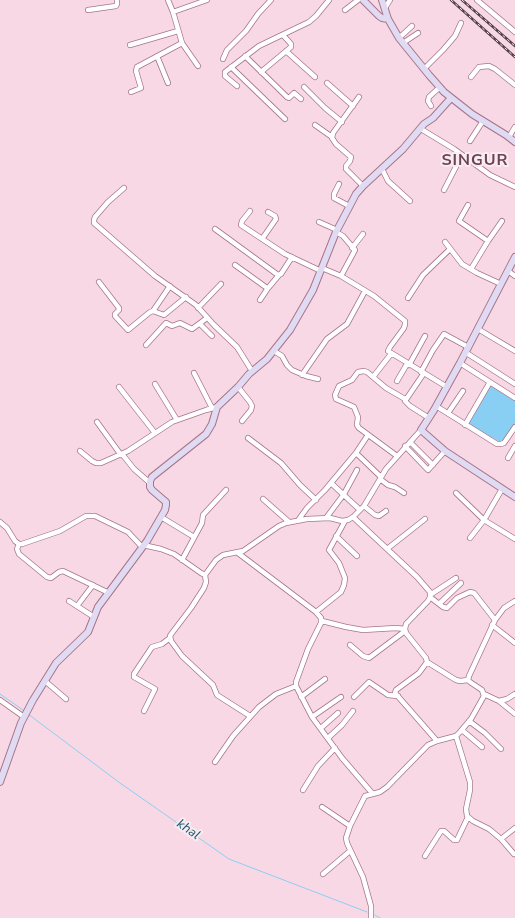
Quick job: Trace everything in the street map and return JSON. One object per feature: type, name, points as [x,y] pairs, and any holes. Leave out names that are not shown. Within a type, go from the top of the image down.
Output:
[{"type":"street","points":[[88,10],[116,6],[118,4],[117,0]]},
{"type":"street","points":[[168,0],[182,43],[198,66]]},
{"type":"street","points":[[173,12],[207,0]]},
{"type":"street","points":[[223,59],[227,50],[246,31],[258,14],[271,0]]},
{"type":"street","points":[[237,86],[224,74],[225,72],[264,43],[313,20],[329,0]]},
{"type":"street","points":[[345,10],[358,0]]},
{"type":"street","points":[[363,0],[379,16],[388,19]]},
{"type":"street","points":[[382,0],[388,19],[399,38],[440,87],[451,98],[515,142]]},
{"type":"street","points":[[385,8],[390,0]]},
{"type":"street","points":[[477,0],[515,32]]},
{"type":"street","points":[[424,69],[455,36],[461,23]]},
{"type":"street","points":[[399,38],[412,26]]},
{"type":"street","points":[[130,45],[178,32]]},
{"type":"street","points":[[403,43],[418,33]]},
{"type":"street","points":[[261,72],[291,45],[283,35]]},
{"type":"street","points":[[131,92],[141,88],[136,70],[137,67],[182,43]]},
{"type":"street","points":[[286,51],[315,77]]},
{"type":"street","points":[[157,56],[168,83]]},
{"type":"street","points":[[245,56],[287,97],[289,98],[294,93],[301,100]]},
{"type":"street","points":[[471,77],[479,67],[489,66],[515,85]]},
{"type":"street","points":[[231,67],[284,119]]},
{"type":"street","points":[[327,83],[353,106]]},
{"type":"street","points":[[304,87],[342,122]]},
{"type":"street","points":[[430,106],[428,101],[429,97],[440,87]]},
{"type":"street","points":[[332,137],[359,97]]},
{"type":"street","points":[[80,451],[98,464],[135,447],[166,425],[215,407],[238,387],[274,350],[297,320],[313,290],[337,231],[356,194],[403,149],[424,124],[433,118],[451,98]]},
{"type":"street","points":[[470,141],[483,121]]},
{"type":"street","points":[[315,125],[332,137],[336,144],[351,157],[346,169],[363,186]]},
{"type":"street","points":[[509,137],[515,127]]},
{"type":"street","points":[[421,129],[437,138],[490,175],[515,187]]},
{"type":"street","points":[[444,190],[462,155]]},
{"type":"street","points":[[382,169],[389,183],[410,201]]},
{"type":"street","points":[[339,184],[334,194],[334,198],[349,206]]},
{"type":"street","points":[[124,188],[94,218],[94,222],[155,276],[186,297],[198,308],[237,347],[252,371]]},
{"type":"street","points":[[468,205],[460,221],[488,241]]},
{"type":"street","points":[[250,211],[241,224],[292,257],[341,276],[381,301],[405,322],[406,324],[402,331],[388,351],[447,387]]},
{"type":"street","points":[[262,239],[276,219],[268,212]]},
{"type":"street","points":[[471,269],[502,221]]},
{"type":"street","points":[[319,222],[337,231],[345,238],[355,251],[341,276]]},
{"type":"street","points":[[215,229],[279,276]]},
{"type":"street","points":[[352,248],[363,234]]},
{"type":"street","points":[[445,242],[460,262],[501,284]]},
{"type":"street","points":[[408,298],[423,275],[450,249]]},
{"type":"street","points":[[260,300],[268,288],[281,274],[292,257]]},
{"type":"street","points":[[316,612],[341,592],[344,585],[345,578],[339,563],[329,551],[330,546],[345,521],[353,517],[362,508],[380,478],[405,446],[421,430],[429,418],[467,350],[515,257]]},
{"type":"street","points":[[235,264],[268,288]]},
{"type":"street","points":[[508,271],[515,276]]},
{"type":"street","points":[[99,282],[119,308],[115,316],[127,330],[153,311],[170,286]]},
{"type":"street","points":[[198,308],[221,284]]},
{"type":"street","points":[[302,374],[326,340],[347,324],[365,291]]},
{"type":"street","points":[[153,311],[164,315],[186,297]]},
{"type":"street","points":[[146,345],[166,324],[172,326],[180,323],[192,329],[207,318]]},
{"type":"street","points":[[200,324],[212,336]]},
{"type":"street","points":[[478,329],[515,351]]},
{"type":"street","points":[[405,399],[423,372],[433,350],[444,334],[515,384]]},
{"type":"street","points":[[397,381],[425,336]]},
{"type":"street","points":[[274,350],[282,356],[289,367],[302,374],[318,379]]},
{"type":"street","points":[[373,376],[391,354]]},
{"type":"street","points":[[460,363],[515,398]]},
{"type":"street","points":[[397,456],[357,426],[358,419],[354,407],[336,399],[335,395],[340,386],[352,380],[360,371],[365,371],[373,376],[382,385],[405,399],[407,404],[429,418]]},
{"type":"street","points":[[150,483],[152,477],[188,449],[209,430],[215,407],[194,373]]},
{"type":"street","points":[[465,425],[490,382]]},
{"type":"street","points":[[155,384],[177,420]]},
{"type":"street","points":[[119,387],[155,433]]},
{"type":"street","points":[[238,387],[252,406],[251,410],[242,421]]},
{"type":"street","points":[[448,414],[463,391]]},
{"type":"street","points":[[436,406],[465,425],[499,444],[504,443],[513,435],[515,427]]},
{"type":"street","points":[[0,782],[24,717],[45,681],[56,663],[88,632],[98,607],[143,546],[161,517],[166,503],[152,490],[150,483],[134,469],[97,422]]},
{"type":"street","points":[[421,430],[445,451],[515,497]]},
{"type":"street","points":[[299,520],[356,453],[368,435]]},
{"type":"street","points":[[248,438],[281,463],[316,500]]},
{"type":"street","points":[[410,442],[434,465]]},
{"type":"street","points":[[405,446],[427,470],[430,470],[445,451]]},
{"type":"street","points":[[508,458],[515,446]]},
{"type":"street","points":[[356,453],[388,485],[395,487],[404,493]]},
{"type":"street","points":[[326,518],[344,494],[357,470]]},
{"type":"street","points":[[331,483],[362,508],[377,515],[380,515],[386,511]]},
{"type":"street","points":[[470,538],[484,520],[502,489]]},
{"type":"street","points":[[182,560],[202,523],[203,515],[226,490]]},
{"type":"street","points":[[456,493],[484,520],[515,539]]},
{"type":"street","points":[[263,499],[289,522]]},
{"type":"street","points":[[0,522],[7,528],[15,541],[22,544],[60,531],[86,516],[101,518],[123,528],[132,534],[143,546],[168,551],[205,575]]},
{"type":"street","points":[[161,517],[194,537]]},
{"type":"street","points":[[353,517],[417,577],[427,588],[430,596],[439,604],[447,608],[457,598],[470,592],[474,592],[493,622],[515,643]]},
{"type":"street","points":[[144,711],[155,689],[134,677],[134,674],[152,647],[162,644],[170,638],[204,588],[206,582],[205,575],[216,560],[228,553],[238,553],[243,551],[279,526],[289,522],[326,518],[345,521]]},
{"type":"street","points":[[387,549],[425,519]]},
{"type":"street","points":[[336,536],[357,556]]},
{"type":"street","points":[[19,544],[17,549],[19,554],[47,578],[51,578],[63,571],[109,593]]},
{"type":"street","points":[[238,553],[316,612],[322,621],[363,630],[396,628],[405,630],[428,662],[456,680],[468,680],[482,690],[484,694],[499,701],[515,714]]},
{"type":"street","points":[[350,645],[362,656],[369,658],[405,630],[406,624],[430,596],[456,578]]},
{"type":"street","points":[[439,604],[461,582]]},
{"type":"street","points":[[77,606],[93,585]]},
{"type":"street","points":[[69,601],[94,617]]},
{"type":"street","points":[[468,680],[473,665],[493,622],[504,608],[515,601]]},
{"type":"street","points":[[322,621],[306,653],[296,686],[312,717],[372,793]]},
{"type":"street","points":[[170,638],[182,656],[213,685],[217,695],[250,716]]},
{"type":"street","points":[[428,662],[419,673],[396,690],[395,693],[437,740]]},
{"type":"street","points":[[301,697],[326,679]]},
{"type":"street","points":[[45,681],[66,699]]},
{"type":"street","points":[[354,697],[368,682],[372,683],[388,695],[398,696]]},
{"type":"street","points":[[215,762],[233,736],[250,716],[276,694],[296,686]]},
{"type":"street","points":[[372,918],[371,906],[363,877],[346,838],[350,826],[365,796],[380,792],[387,787],[424,748],[437,740],[456,736],[469,721],[483,699],[484,694]]},
{"type":"street","points":[[499,701],[507,699],[515,694]]},
{"type":"street","points":[[312,717],[341,697]]},
{"type":"street","points":[[0,700],[24,717]]},
{"type":"street","points":[[328,738],[342,725],[353,711]]},
{"type":"street","points":[[321,728],[338,713]]},
{"type":"street","points":[[469,721],[485,733],[501,749]]},
{"type":"street","points":[[462,730],[482,747]]},
{"type":"street","points":[[456,736],[470,782],[470,790],[466,808],[468,817],[473,822],[489,829],[501,839],[514,854]]},
{"type":"street","points":[[303,790],[318,766],[335,748]]},
{"type":"street","points":[[322,807],[350,826]]},
{"type":"street","points":[[425,856],[441,831],[444,831],[454,840],[458,840],[468,817]]},
{"type":"street","points":[[501,839],[515,828]]},
{"type":"street","points":[[323,874],[350,850]]},
{"type":"water","points":[[489,385],[515,399],[515,425],[504,444],[467,424]]},
{"type":"waterway","name":"khal","points":[[0,694],[23,710]]},
{"type":"waterway","name":"khal","points":[[28,714],[120,783],[229,859],[367,912]]},
{"type":"waterway","name":"khal","points":[[375,915],[380,918]]},
{"type":"railway","points":[[451,0],[515,57]]},
{"type":"railway","points":[[462,0],[515,46]]},
{"type":"district","name":"SINGUR","points":[[475,161]]}]
